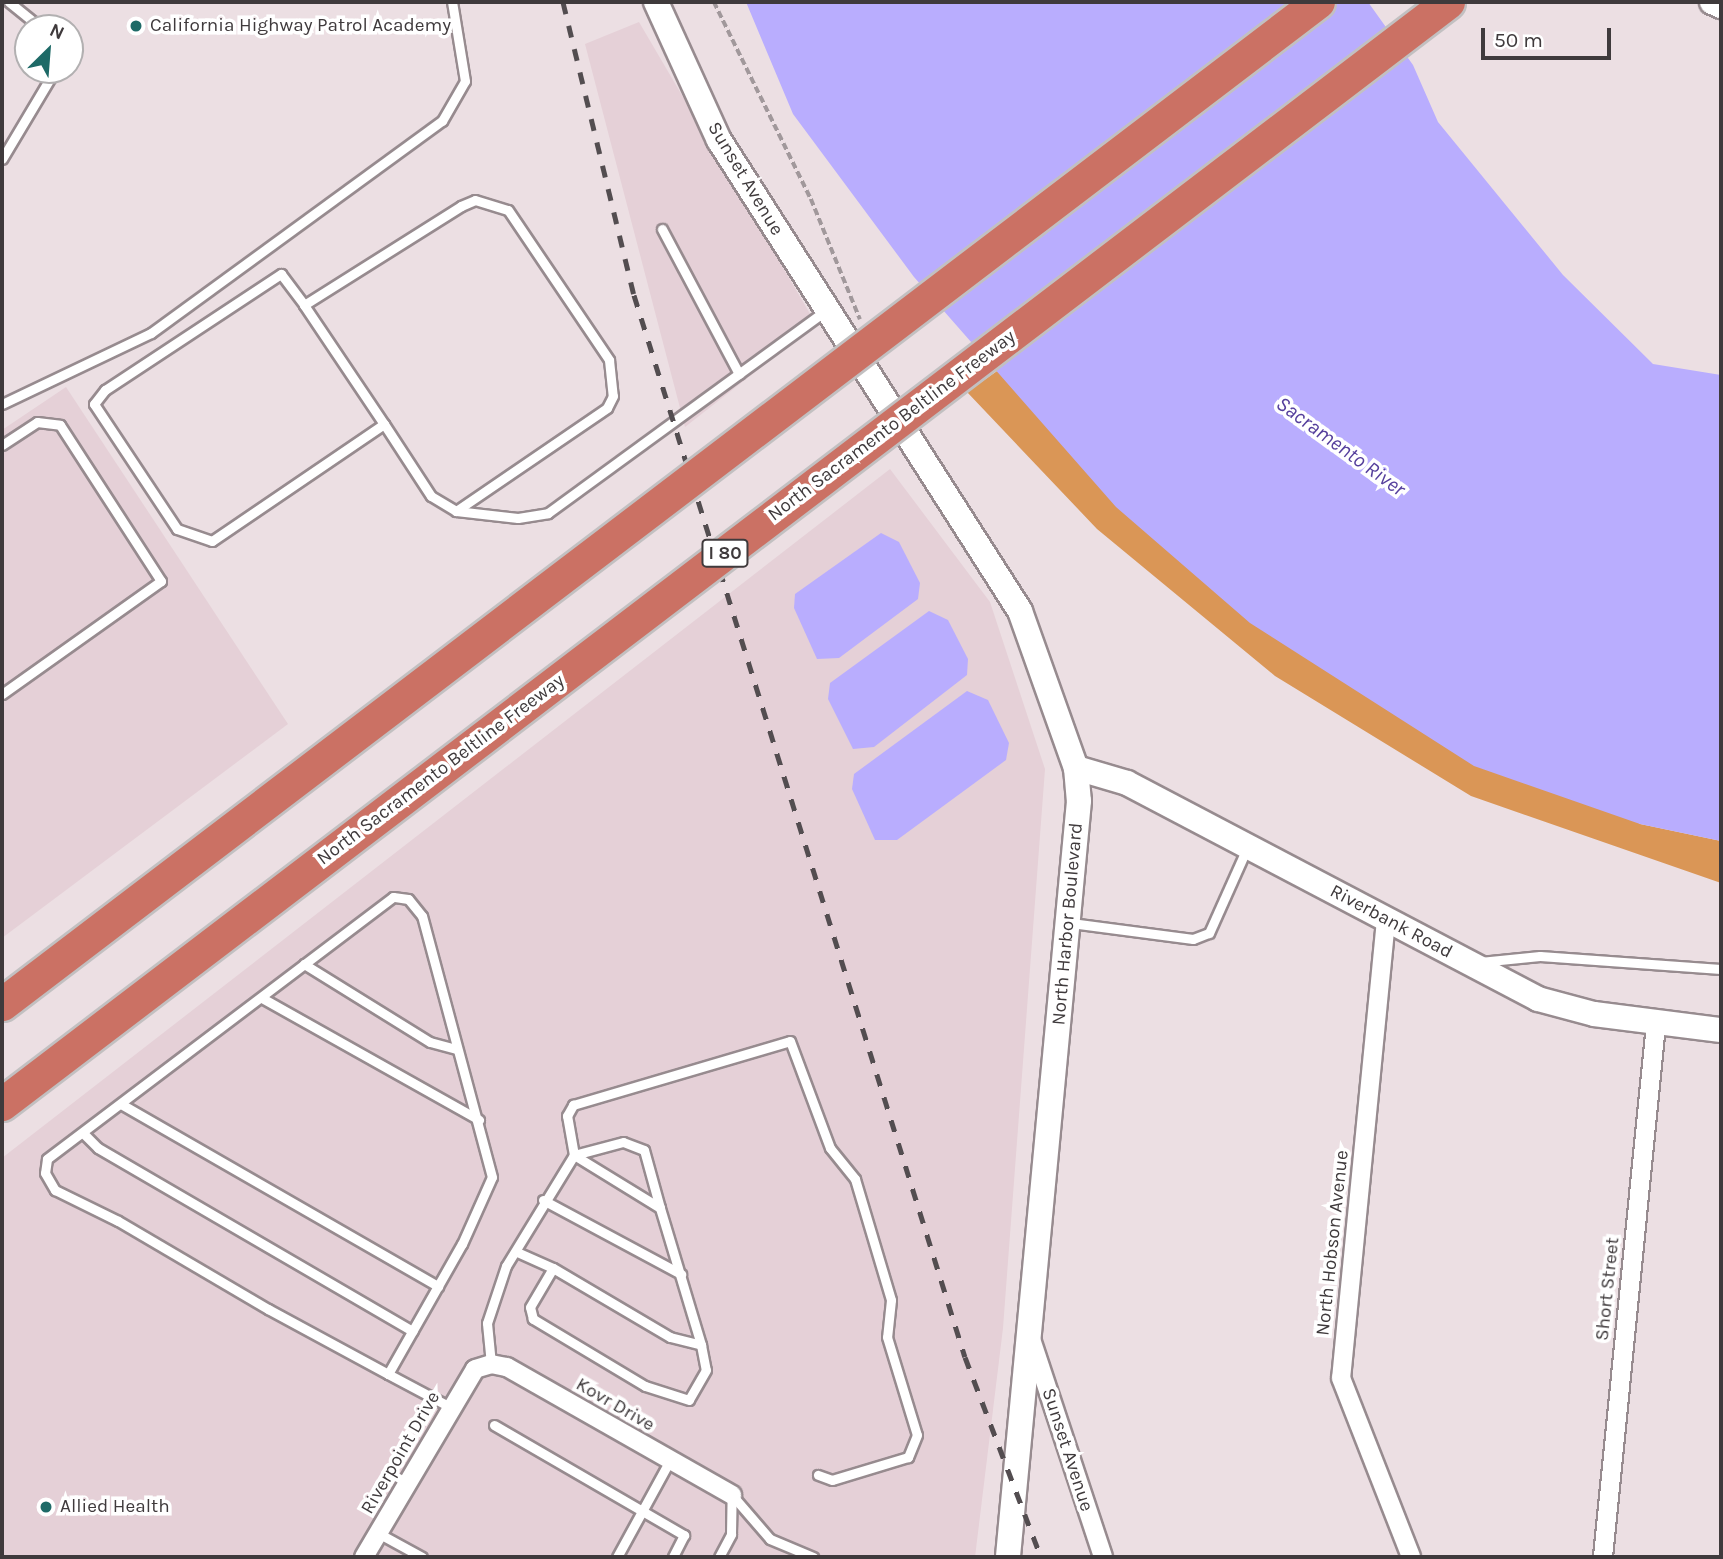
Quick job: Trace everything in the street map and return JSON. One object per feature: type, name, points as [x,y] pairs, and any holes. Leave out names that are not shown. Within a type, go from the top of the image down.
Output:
[{"type":"highway","points":[[2,1004],[1318,2]]},
{"type":"highway","name":"North Sacramento Beltline Freeway","points":[[2,1104],[1448,2]]},
{"type":"main road","name":"Sunset Avenue","points":[[656,2],[719,140],[849,348]]},
{"type":"main road","points":[[1712,2],[1721,6]]},
{"type":"main road","name":"North Harbor Boulevard","points":[[849,348],[1020,611],[1076,768],[1068,923],[1032,1342],[1008,1557]]},
{"type":"main road","name":"Riverbank Road","points":[[1076,768],[1127,783],[1538,999],[1656,1024],[1721,1030]]},
{"type":"street","name":"North Hobson Avenue","points":[[1386,920],[1341,1378],[1411,1557]]},
{"type":"street","name":"Short Street","points":[[1603,1557],[1656,1024]]},
{"type":"street","name":"Sunset Avenue","points":[[1032,1342],[1103,1557]]},
{"type":"street","name":"Riverpoint Drive","points":[[364,1557],[452,1408],[483,1367]]},
{"type":"street","name":"Kovr Drive","points":[[483,1367],[670,1460],[732,1495]]},
{"type":"lane","points":[[9,2],[24,14]]},
{"type":"lane","points":[[2,404],[65,369],[119,351],[179,315],[442,121],[465,81],[452,2]]},
{"type":"lane","points":[[2,159],[47,84]]},
{"type":"lane","points":[[304,305],[461,206],[475,200],[508,209],[608,360],[612,397],[607,408],[456,511]]},
{"type":"lane","points":[[662,229],[739,374]]},
{"type":"lane","points":[[384,424],[212,541],[177,529],[99,418],[94,404],[105,390],[281,274],[304,305],[384,424],[431,496],[456,511],[518,518],[548,513],[825,311]]},
{"type":"lane","points":[[2,445],[37,422],[60,425],[161,582],[2,694]]},
{"type":"lane","points":[[1068,923],[1193,939],[1209,933],[1247,846]]},
{"type":"lane","points":[[388,1374],[438,1286],[492,1177],[422,916],[408,899],[375,906],[262,998],[47,1158],[45,1173],[55,1190],[388,1374],[452,1408]]},
{"type":"lane","points":[[1468,963],[1540,956],[1721,969]]},
{"type":"lane","points":[[304,964],[430,1042],[457,1049]]},
{"type":"lane","points":[[262,998],[478,1120]]},
{"type":"lane","points":[[660,1208],[574,1155],[567,1116],[573,1105],[790,1041],[830,1148],[855,1179],[891,1300],[887,1337],[917,1435],[908,1457],[832,1480],[818,1475]]},
{"type":"lane","points":[[121,1104],[438,1286]]},
{"type":"lane","points":[[83,1132],[97,1148],[413,1331]]},
{"type":"lane","points":[[483,1367],[487,1323],[506,1266],[517,1252],[543,1200],[574,1155],[623,1142],[644,1150],[701,1345],[706,1370],[689,1401],[645,1386],[533,1319],[530,1307],[552,1268]]},
{"type":"lane","points":[[543,1200],[681,1274]]},
{"type":"lane","points":[[517,1252],[552,1268],[670,1338],[701,1345]]},
{"type":"lane","points":[[494,1426],[684,1535],[673,1557]]},
{"type":"lane","points":[[617,1557],[670,1460]]},
{"type":"lane","points":[[719,1557],[731,1534],[732,1495]]},
{"type":"lane","points":[[732,1495],[770,1539],[813,1557]]},
{"type":"lane","points":[[378,1533],[422,1557]]},
{"type":"path","points":[[714,2],[811,199],[861,323]]},
{"type":"shaded area","points":[[639,22],[816,324],[685,427],[585,44]]},
{"type":"shaded area","points":[[1010,362],[1640,824],[1721,841],[1721,883],[1471,796],[1275,676],[1097,529],[967,392]]},
{"type":"shaded area","points":[[66,387],[288,724],[2,938],[2,430]]},
{"type":"shaded area","points":[[890,469],[990,602],[1045,769],[1003,1328],[975,1557],[2,1557],[2,1158]]},
{"type":"water","name":"Sacramento River","points":[[746,2],[1368,2],[1413,65],[1438,122],[1563,275],[1653,364],[1721,375],[1721,841],[1640,824],[1474,766],[1250,623],[1116,507],[914,277],[793,114]]},
{"type":"water","points":[[881,533],[899,542],[920,583],[918,599],[839,658],[817,659],[794,608],[795,594]]},
{"type":"water","points":[[929,611],[948,620],[968,659],[967,675],[874,747],[853,749],[828,699],[830,683]]},
{"type":"water","points":[[967,691],[988,700],[1009,743],[1006,760],[897,840],[875,840],[852,789],[854,774]]},
{"type":"railway","points":[[563,2],[634,295],[965,1357],[1041,1557]]},
{"type":"place","name":"California Highway Patrol Academy","points":[[136,26]]},
{"type":"place","name":"Allied Health","points":[[46,1507]]}]
